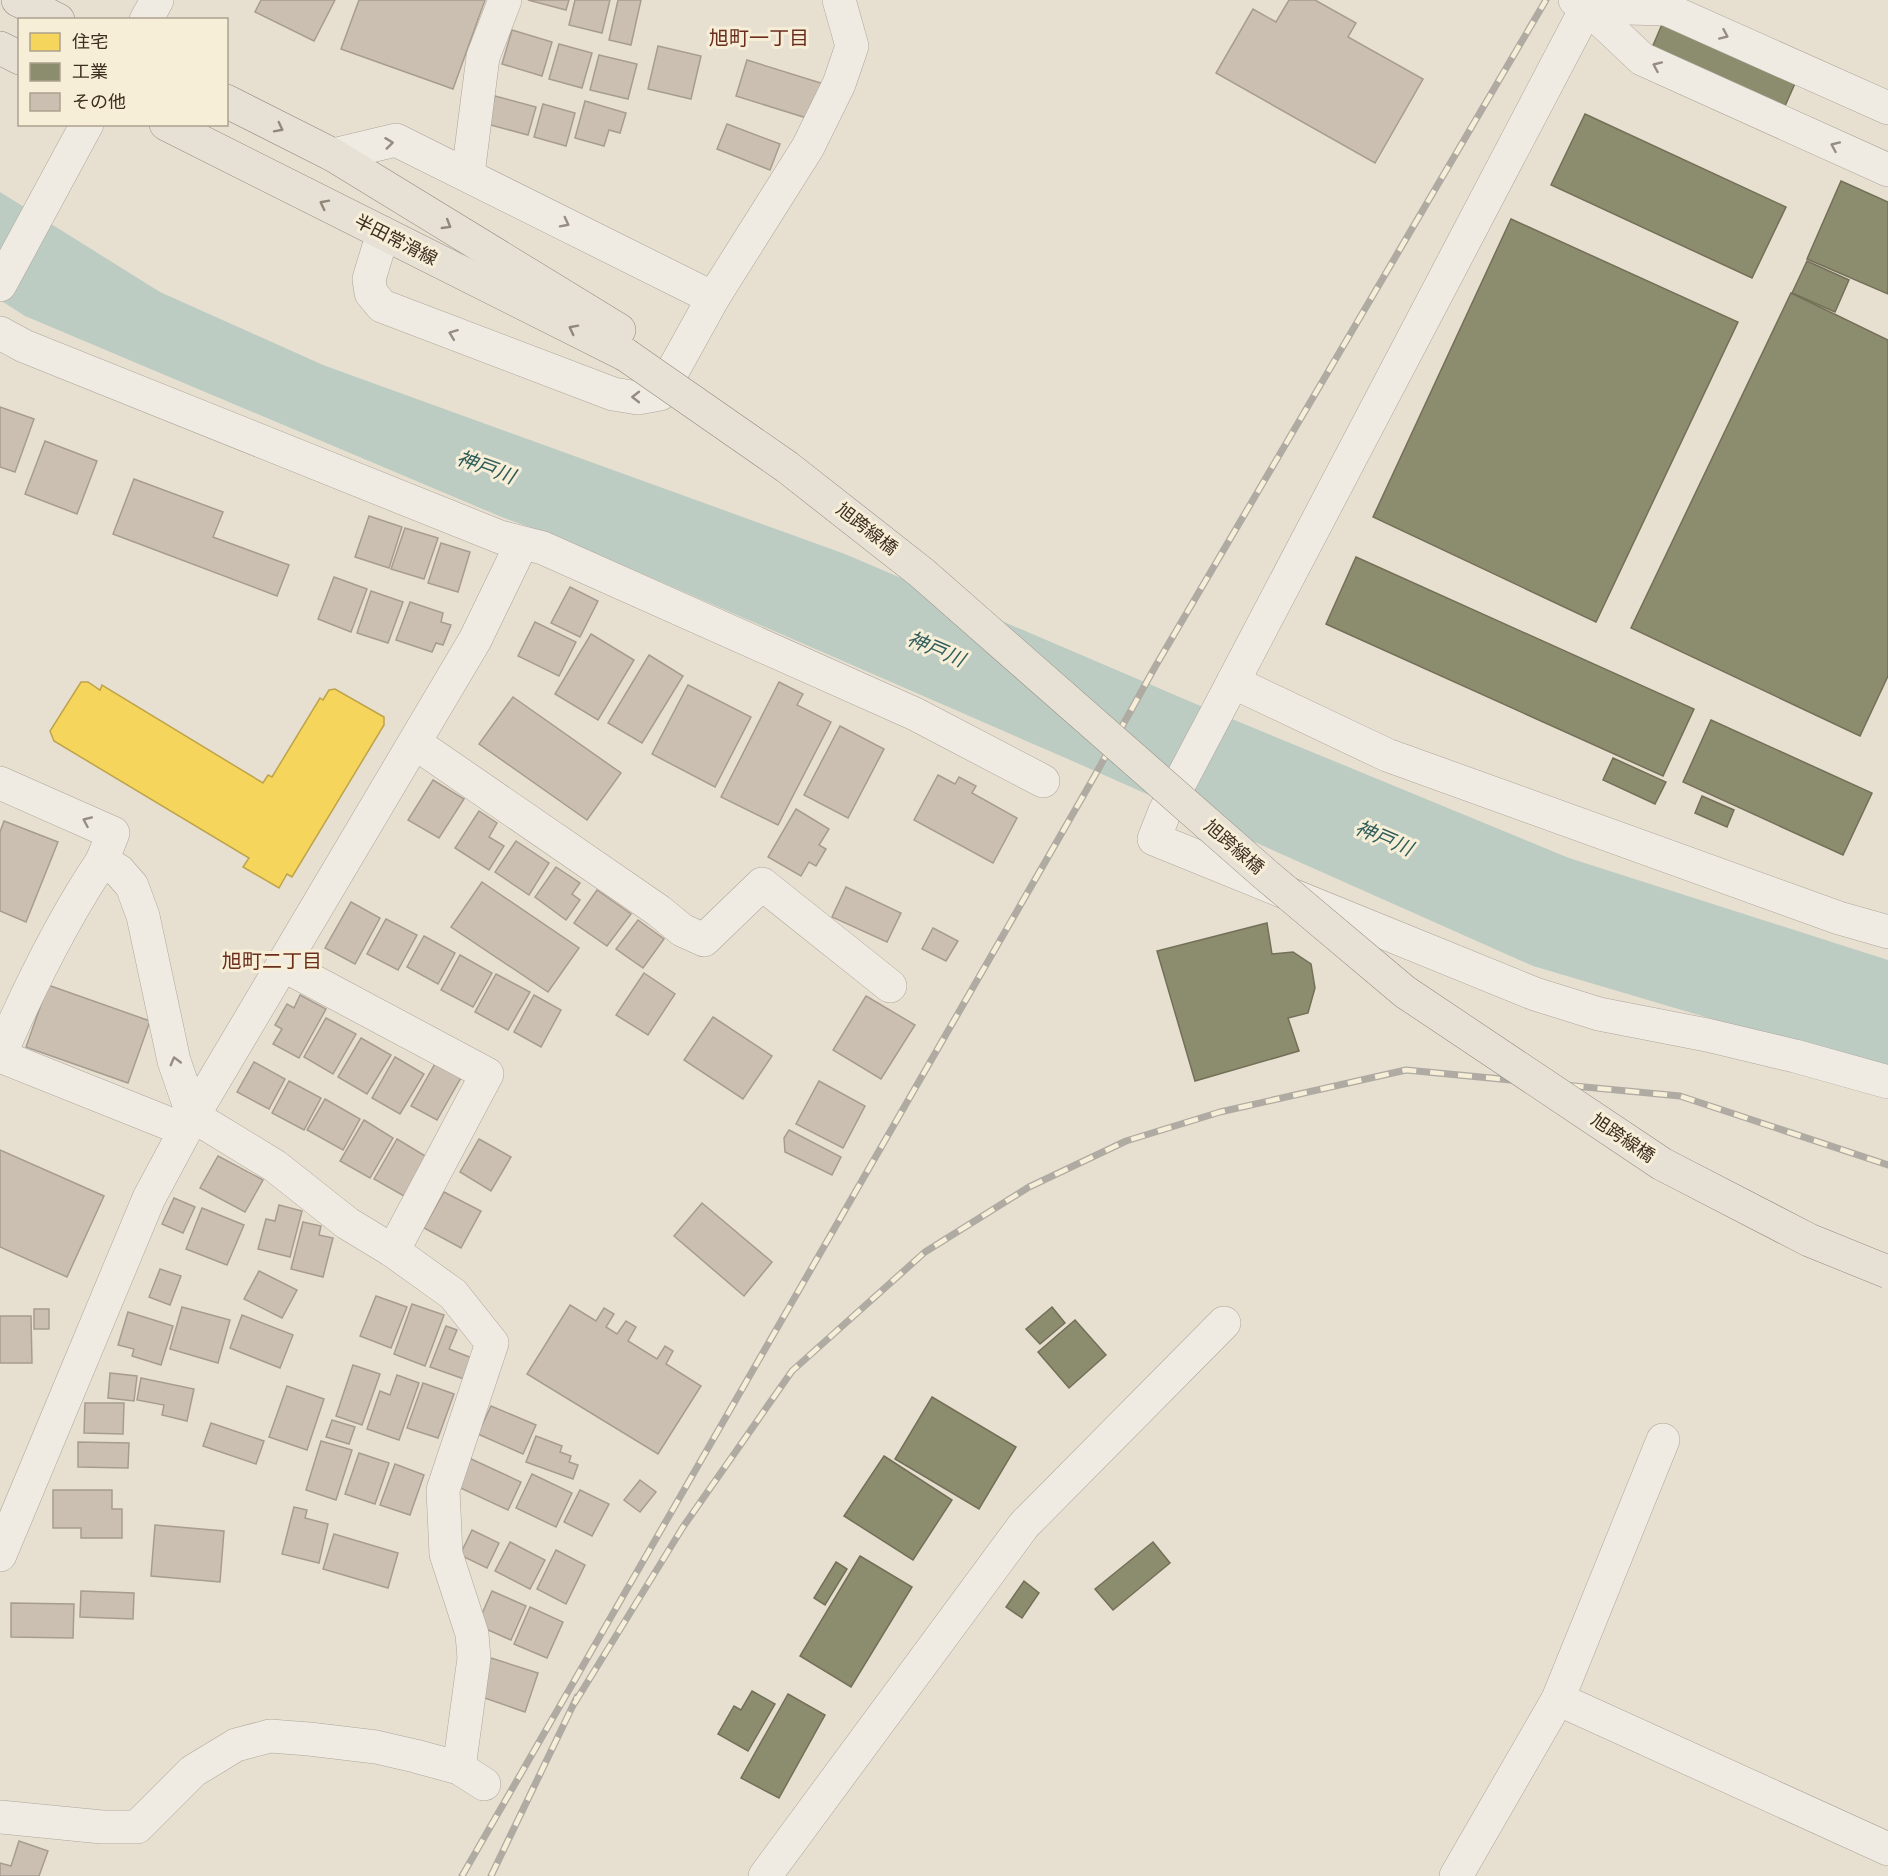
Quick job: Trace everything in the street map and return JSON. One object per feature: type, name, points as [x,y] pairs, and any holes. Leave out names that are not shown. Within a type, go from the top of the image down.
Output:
[{"type":"main road","points":[[18,0],[54,18]]},
{"type":"main road","points":[[0,48],[18,57]]},
{"type":"main road","name":"半田常滑線","points":[[228,102],[333,155],[628,346]]},
{"type":"main road","name":"半田常滑線","points":[[170,126],[383,233],[628,346]]},
{"type":"main road","name":"旭跨線橋","points":[[628,346],[797,452],[975,590],[1080,691],[1411,979],[1672,1150],[1817,1224],[1888,1253]]},
{"type":"main road","name":"旭跨線橋","points":[[628,346],[922,573],[1266,875],[1405,992],[1662,1164],[1809,1240],[1888,1272]]},
{"type":"street","points":[[147,18],[157,0]]},
{"type":"street","points":[[468,174],[483,57],[505,0]]},
{"type":"street","points":[[383,233],[369,279],[371,293],[382,306],[613,394],[638,398],[660,394],[713,298],[808,147],[839,84],[852,46],[839,0]]},
{"type":"street","points":[[1581,4],[1666,9],[1888,108]]},
{"type":"street","points":[[1581,4],[1641,59],[1888,170]]},
{"type":"street","points":[[1581,4],[1165,811],[1154,839],[1535,994],[1599,1014],[1707,1035],[1796,1056],[1888,1082]]},
{"type":"street","points":[[0,285],[86,126]]},
{"type":"street","points":[[333,155],[396,140],[713,298]]},
{"type":"street","points":[[0,333],[24,346],[489,533],[543,548],[915,714],[1043,781]]},
{"type":"street","points":[[0,1555],[149,1198],[189,1123],[475,640],[522,543]]},
{"type":"street","points":[[1233,682],[1388,755],[1839,918],[1888,932]]},
{"type":"street","points":[[415,743],[659,911],[682,930],[704,940],[762,884],[890,986]]},
{"type":"street","points":[[0,783],[113,833],[102,861],[78,896],[28,991],[0,1056],[189,1123],[275,1166],[347,1223],[393,1251],[453,1294],[492,1343],[443,1490],[446,1554],[472,1634],[474,1658],[471,1776],[376,1747],[270,1736],[236,1745],[193,1771],[137,1827],[102,1827],[0,1817]]},
{"type":"street","points":[[102,861],[119,871],[132,886],[143,916],[189,1123]]},
{"type":"street","points":[[282,965],[486,1074],[393,1251]]},
{"type":"street","points":[[765,1876],[1024,1525],[1224,1323]]},
{"type":"street","points":[[1456,1876],[1557,1700],[1663,1440]]},
{"type":"street","points":[[1557,1700],[1888,1848]]},
{"type":"water","name":"神戸川","points":[[0,192],[160,292],[323,365],[845,554],[1203,707],[1569,858],[1888,960],[1888,1071],[1533,966],[1077,763],[558,537],[504,518],[25,316],[0,300]]},
{"type":"building: 住宅","points":[[81,682],[88,682],[100,690],[102,685],[263,783],[268,775],[272,777],[320,698],[323,700],[329,690],[335,689],[384,717],[384,725],[292,877],[287,874],[279,888],[243,867],[249,858],[54,741],[50,731]]},
{"type":"building: 工業","points":[[1663,22],[1797,79],[1785,106],[1651,50]]},
{"type":"building: 工業","points":[[1585,114],[1786,207],[1752,278],[1551,185]]},
{"type":"building: 工業","points":[[1841,181],[1888,202],[1888,294],[1807,259]]},
{"type":"building: 工業","points":[[1511,219],[1738,322],[1596,622],[1373,517]]},
{"type":"building: 工業","points":[[1807,261],[1849,280],[1835,312],[1792,293]]},
{"type":"building: 工業","points":[[1791,293],[1888,340],[1888,676],[1860,736],[1631,628]]},
{"type":"building: 工業","points":[[1356,557],[1694,709],[1663,776],[1326,624]]},
{"type":"building: 工業","points":[[1711,720],[1872,793],[1843,855],[1683,782]]},
{"type":"building: 工業","points":[[1613,758],[1666,782],[1655,804],[1603,780]]},
{"type":"building: 工業","points":[[1702,796],[1734,810],[1727,827],[1695,813]]},
{"type":"building: 工業","points":[[1267,923],[1272,954],[1293,952],[1311,964],[1315,988],[1308,1013],[1288,1018],[1299,1051],[1195,1081],[1157,951]]},
{"type":"building: 工業","points":[[1052,1307],[1065,1323],[1040,1344],[1026,1329]]},
{"type":"building: 工業","points":[[1075,1320],[1106,1355],[1069,1388],[1038,1352]]},
{"type":"building: 工業","points":[[932,1397],[1016,1447],[979,1509],[895,1459]]},
{"type":"building: 工業","points":[[884,1456],[952,1500],[913,1560],[844,1516]]},
{"type":"building: 工業","points":[[1153,1542],[1170,1563],[1113,1610],[1095,1589]]},
{"type":"building: 工業","points":[[860,1556],[912,1587],[851,1687],[800,1656]]},
{"type":"building: 工業","points":[[836,1562],[847,1569],[825,1605],[814,1598]]},
{"type":"building: 工業","points":[[1024,1581],[1039,1593],[1022,1618],[1006,1607]]},
{"type":"building: 工業","points":[[752,1691],[775,1704],[748,1751],[718,1734],[734,1706],[741,1710]]},
{"type":"building: 工業","points":[[788,1694],[825,1715],[779,1798],[741,1778]]},
{"type":"building: その他","points":[[261,0],[335,0],[314,41],[255,12]]},
{"type":"building: その他","points":[[359,0],[485,0],[453,89],[341,49]]},
{"type":"building: その他","points":[[528,0],[569,0],[566,10]]},
{"type":"building: その他","points":[[575,0],[610,0],[602,33],[569,25]]},
{"type":"building: その他","points":[[618,0],[641,0],[631,45],[609,40]]},
{"type":"building: その他","points":[[1289,0],[1315,0],[1356,23],[1348,37],[1423,79],[1375,163],[1216,73],[1253,9],[1276,22]]},
{"type":"building: その他","points":[[512,30],[552,42],[542,76],[502,64]]},
{"type":"building: その他","points":[[559,44],[592,53],[582,88],[549,79]]},
{"type":"building: その他","points":[[658,46],[701,56],[691,99],[648,89]]},
{"type":"building: その他","points":[[599,55],[637,64],[628,99],[590,90]]},
{"type":"building: その他","points":[[747,60],[824,84],[813,120],[736,96]]},
{"type":"building: その他","points":[[495,96],[536,107],[528,135],[487,124]]},
{"type":"building: その他","points":[[585,101],[626,113],[620,133],[609,130],[604,146],[575,138]]},
{"type":"building: その他","points":[[543,104],[575,113],[566,146],[534,137]]},
{"type":"building: その他","points":[[727,124],[780,144],[770,170],[717,149]]},
{"type":"building: その他","points":[[0,407],[34,419],[15,472],[0,467]]},
{"type":"building: その他","points":[[45,441],[97,461],[77,514],[25,494]]},
{"type":"building: その他","points":[[134,479],[223,512],[213,537],[289,565],[277,596],[113,534]]},
{"type":"building: その他","points":[[369,516],[402,527],[389,568],[355,557]]},
{"type":"building: その他","points":[[405,528],[438,538],[424,579],[391,569]]},
{"type":"building: その他","points":[[441,543],[470,552],[458,592],[428,583]]},
{"type":"building: その他","points":[[334,577],[367,589],[351,632],[318,619]]},
{"type":"building: その他","points":[[570,587],[598,601],[580,637],[551,623]]},
{"type":"building: その他","points":[[371,591],[403,602],[388,643],[357,633]]},
{"type":"building: その他","points":[[410,602],[443,613],[441,622],[451,625],[443,645],[436,643],[432,652],[396,640]]},
{"type":"building: その他","points":[[535,622],[576,642],[559,676],[518,656]]},
{"type":"building: その他","points":[[591,634],[634,660],[598,720],[555,694]]},
{"type":"building: その他","points":[[649,655],[683,676],[642,743],[608,723]]},
{"type":"building: その他","points":[[779,682],[803,694],[797,705],[831,722],[778,825],[721,797]]},
{"type":"building: その他","points":[[688,685],[751,717],[715,787],[652,754]]},
{"type":"building: その他","points":[[513,697],[621,773],[587,820],[479,744]]},
{"type":"building: その他","points":[[840,726],[884,749],[848,818],[804,795]]},
{"type":"building: その他","points":[[938,775],[955,784],[959,777],[976,786],[972,793],[1017,818],[993,863],[914,820]]},
{"type":"building: その他","points":[[433,780],[464,799],[439,838],[408,820]]},
{"type":"building: その他","points":[[796,809],[829,829],[819,845],[826,849],[816,866],[809,862],[801,876],[768,857]]},
{"type":"building: その他","points":[[479,811],[497,823],[489,837],[504,846],[489,870],[455,848]]},
{"type":"building: その他","points":[[4,821],[58,842],[26,922],[0,911],[0,832]]},
{"type":"building: その他","points":[[516,841],[549,863],[529,895],[495,872]]},
{"type":"building: その他","points":[[556,867],[580,883],[572,894],[580,900],[566,920],[535,897]]},
{"type":"building: その他","points":[[482,882],[579,948],[548,992],[451,927]]},
{"type":"building: その他","points":[[846,887],[901,913],[887,942],[832,917]]},
{"type":"building: その他","points":[[597,890],[631,914],[607,946],[574,923]]},
{"type":"building: その他","points":[[351,902],[380,918],[355,964],[325,948]]},
{"type":"building: その他","points":[[386,919],[417,935],[398,970],[367,954]]},
{"type":"building: その他","points":[[638,920],[664,939],[643,968],[616,949]]},
{"type":"building: その他","points":[[933,928],[958,941],[946,961],[922,949]]},
{"type":"building: その他","points":[[424,936],[455,953],[438,984],[407,967]]},
{"type":"building: その他","points":[[460,955],[492,973],[473,1007],[441,990]]},
{"type":"building: その他","points":[[644,973],[675,994],[648,1035],[616,1015]]},
{"type":"building: その他","points":[[496,974],[530,992],[508,1030],[475,1012]]},
{"type":"building: その他","points":[[48,985],[150,1021],[128,1083],[26,1047]]},
{"type":"building: その他","points":[[300,995],[326,1009],[299,1058],[273,1044],[282,1029],[275,1025],[287,1004],[294,1008]]},
{"type":"building: その他","points":[[534,995],[561,1010],[541,1047],[514,1032]]},
{"type":"building: その他","points":[[866,996],[915,1025],[881,1079],[833,1050]]},
{"type":"building: その他","points":[[713,1017],[772,1056],[743,1099],[684,1060]]},
{"type":"building: その他","points":[[326,1018],[356,1034],[333,1074],[304,1057]]},
{"type":"building: その他","points":[[361,1038],[391,1055],[367,1094],[338,1077]]},
{"type":"building: その他","points":[[395,1057],[424,1074],[400,1114],[372,1098]]},
{"type":"building: その他","points":[[254,1062],[285,1079],[269,1109],[237,1092]]},
{"type":"building: その他","points":[[436,1062],[462,1076],[437,1120],[411,1106]]},
{"type":"building: その他","points":[[289,1081],[321,1098],[304,1130],[272,1113]]},
{"type":"building: その他","points":[[819,1081],[865,1106],[843,1148],[796,1124]]},
{"type":"building: その他","points":[[325,1099],[360,1119],[343,1150],[307,1130]]},
{"type":"building: その他","points":[[364,1120],[393,1138],[370,1178],[340,1161]]},
{"type":"building: その他","points":[[789,1130],[841,1157],[832,1175],[785,1152],[784,1138]]},
{"type":"building: その他","points":[[397,1139],[427,1157],[404,1196],[374,1179]]},
{"type":"building: その他","points":[[479,1139],[511,1157],[491,1191],[460,1172]]},
{"type":"building: その他","points":[[0,1150],[104,1196],[67,1277],[0,1247]]},
{"type":"building: その他","points":[[218,1156],[263,1180],[245,1212],[200,1188]]},
{"type":"building: その他","points":[[444,1192],[481,1211],[461,1248],[424,1228]]},
{"type":"building: その他","points":[[174,1198],[195,1207],[183,1233],[162,1224]]},
{"type":"building: その他","points":[[702,1203],[772,1262],[744,1296],[674,1236]]},
{"type":"building: その他","points":[[279,1205],[302,1211],[290,1257],[258,1249],[266,1219],[275,1221]]},
{"type":"building: その他","points":[[202,1208],[244,1225],[227,1265],[186,1249]]},
{"type":"building: その他","points":[[303,1222],[321,1226],[319,1235],[333,1238],[323,1277],[291,1269]]},
{"type":"building: その他","points":[[160,1269],[181,1276],[170,1305],[149,1297]]},
{"type":"building: その他","points":[[259,1271],[297,1290],[282,1318],[244,1299]]},
{"type":"building: その他","points":[[376,1296],[407,1307],[391,1348],[360,1336]]},
{"type":"building: その他","points":[[412,1304],[444,1315],[425,1366],[394,1354]]},
{"type":"building: その他","points":[[570,1305],[596,1321],[604,1308],[614,1314],[606,1327],[617,1334],[626,1321],[636,1327],[628,1341],[657,1359],[665,1346],[673,1351],[666,1364],[701,1386],[658,1454],[527,1374]]},
{"type":"building: その他","points":[[182,1307],[230,1320],[218,1363],[170,1349]]},
{"type":"building: その他","points":[[34,1309],[49,1309],[49,1329],[34,1329]]},
{"type":"building: その他","points":[[128,1312],[173,1326],[161,1365],[132,1356],[134,1349],[118,1345]]},
{"type":"building: その他","points":[[242,1315],[293,1335],[280,1368],[230,1348]]},
{"type":"building: その他","points":[[0,1316],[31,1316],[32,1363],[0,1363]]},
{"type":"building: その他","points":[[446,1326],[457,1330],[449,1349],[472,1358],[464,1379],[430,1367]]},
{"type":"building: その他","points":[[353,1365],[380,1374],[362,1425],[336,1416]]},
{"type":"building: その他","points":[[110,1373],[137,1376],[134,1401],[108,1398]]},
{"type":"building: その他","points":[[397,1375],[419,1383],[399,1440],[367,1429],[380,1391],[390,1395]]},
{"type":"building: その他","points":[[141,1378],[194,1389],[187,1421],[162,1415],[164,1405],[137,1400]]},
{"type":"building: その他","points":[[423,1383],[454,1394],[438,1438],[407,1428]]},
{"type":"building: その他","points":[[287,1386],[324,1399],[307,1450],[269,1437]]},
{"type":"building: その他","points":[[85,1403],[124,1403],[123,1434],[84,1433]]},
{"type":"building: その他","points":[[491,1406],[536,1425],[523,1454],[478,1434]]},
{"type":"building: その他","points":[[332,1420],[355,1427],[349,1444],[326,1437]]},
{"type":"building: その他","points":[[211,1423],[264,1441],[256,1464],[203,1446]]},
{"type":"building: その他","points":[[536,1436],[562,1446],[560,1452],[571,1456],[569,1462],[578,1465],[573,1479],[526,1462]]},
{"type":"building: その他","points":[[321,1441],[352,1450],[336,1500],[306,1490]]},
{"type":"building: その他","points":[[78,1442],[129,1443],[128,1468],[78,1467]]},
{"type":"building: その他","points":[[359,1453],[389,1463],[375,1504],[345,1494]]},
{"type":"building: その他","points":[[469,1458],[521,1482],[508,1510],[456,1486]]},
{"type":"building: その他","points":[[395,1464],[424,1475],[410,1515],[380,1505]]},
{"type":"building: その他","points":[[532,1474],[572,1493],[556,1527],[516,1508]]},
{"type":"building: その他","points":[[640,1480],[656,1492],[640,1512],[624,1500]]},
{"type":"building: その他","points":[[53,1490],[112,1490],[112,1509],[122,1509],[122,1538],[81,1538],[81,1528],[53,1528]]},
{"type":"building: その他","points":[[580,1490],[609,1504],[592,1536],[564,1522]]},
{"type":"building: その他","points":[[294,1507],[307,1510],[305,1518],[328,1524],[319,1563],[282,1554]]},
{"type":"building: その他","points":[[155,1525],[224,1531],[220,1582],[151,1576]]},
{"type":"building: その他","points":[[472,1530],[499,1543],[487,1568],[460,1555]]},
{"type":"building: その他","points":[[334,1534],[398,1553],[388,1588],[323,1569]]},
{"type":"building: その他","points":[[510,1542],[545,1560],[530,1589],[495,1571]]},
{"type":"building: その他","points":[[556,1550],[585,1565],[566,1604],[537,1589]]},
{"type":"building: その他","points":[[81,1591],[134,1593],[133,1619],[80,1617]]},
{"type":"building: その他","points":[[492,1591],[526,1606],[511,1640],[477,1625]]},
{"type":"building: その他","points":[[11,1603],[74,1604],[73,1638],[11,1637]]},
{"type":"building: その他","points":[[530,1607],[563,1622],[547,1658],[514,1644]]},
{"type":"building: その他","points":[[491,1658],[538,1673],[525,1712],[479,1696]]},
{"type":"building: その他","points":[[19,1841],[48,1851],[39,1876],[0,1876],[0,1863],[11,1866]]},
{"type":"railway","points":[[462,1876],[1155,667],[1546,0]]},
{"type":"railway","points":[[574,1704],[683,1527],[792,1371],[925,1252],[1029,1187],[1126,1141],[1220,1112],[1406,1070],[1680,1096],[1888,1165]]},
{"type":"railway","points":[[491,1876],[577,1697]]},
{"type":"district","name":"旭町一丁目","points":[[759,38]]},
{"type":"district","name":"旭町二丁目","points":[[272,961]]}]
